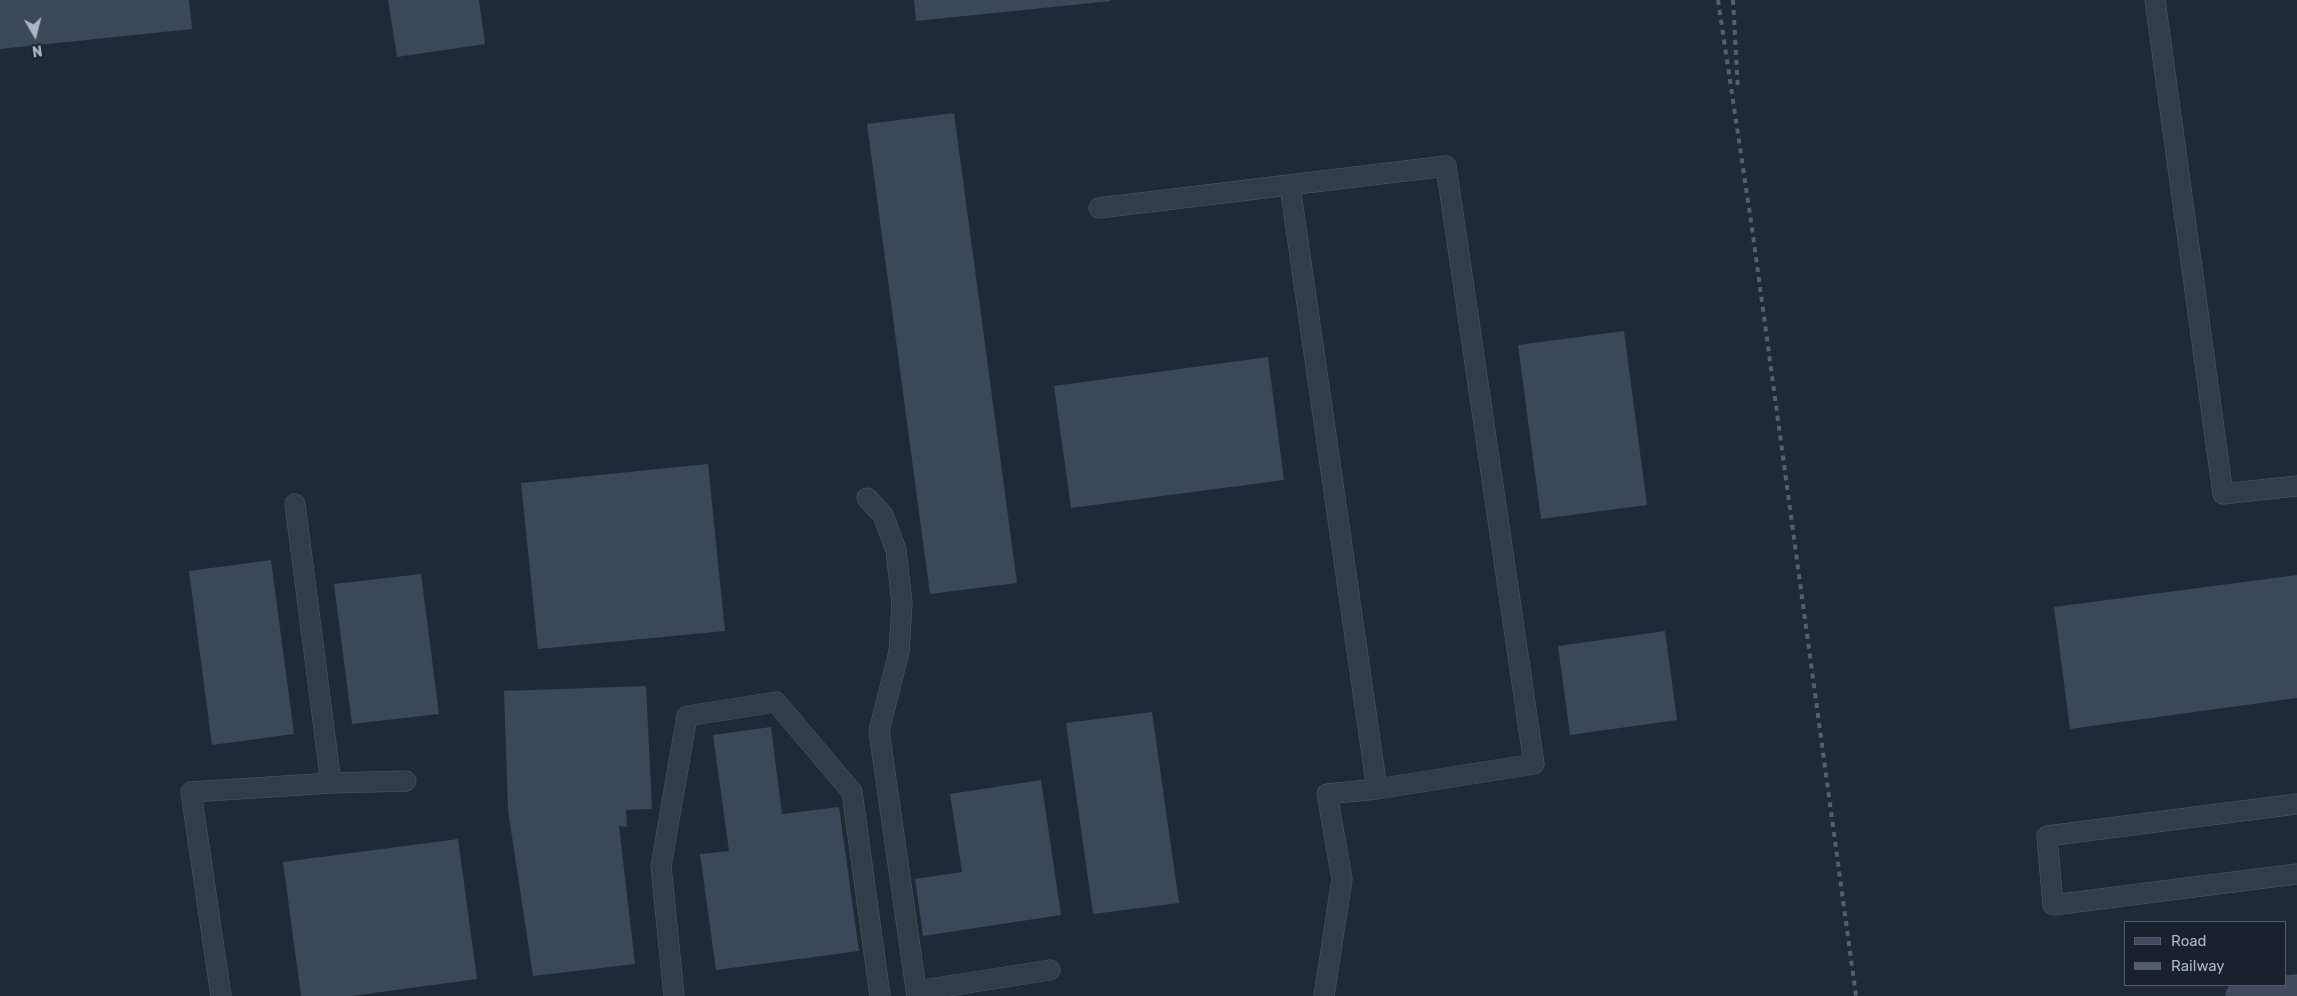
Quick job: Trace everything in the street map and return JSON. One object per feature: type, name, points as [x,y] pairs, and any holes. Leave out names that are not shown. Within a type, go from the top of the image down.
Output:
[{"type":"main road","points":[[2240,996],[2297,989]]},
{"type":"lane","points":[[2154,0],[2223,494],[2297,486]]},
{"type":"lane","points":[[1099,208],[1446,166],[1534,764],[1377,789],[1328,794],[1342,879],[1324,996]]},
{"type":"lane","points":[[1290,186],[1377,789]]},
{"type":"lane","points":[[867,498],[883,516],[896,550],[902,603],[899,652],[879,731],[916,994],[1050,970]]},
{"type":"lane","points":[[295,504],[331,783]]},
{"type":"lane","points":[[674,996],[661,866],[687,716],[776,702],[852,792],[880,996]]},
{"type":"lane","points":[[220,996],[191,792],[331,783],[406,781]]},
{"type":"lane","points":[[2296,810],[2046,836],[2053,905],[2297,874]]},
{"type":"building","points":[[0,0],[189,0],[192,29],[0,49]]},
{"type":"building","points":[[388,0],[479,0],[485,44],[397,57]]},
{"type":"building","points":[[914,0],[1110,0],[1111,1],[916,21]]},
{"type":"building","points":[[954,113],[1017,583],[930,594],[867,124]]},
{"type":"building","points":[[1624,331],[1647,505],[1541,519],[1518,345]]},
{"type":"building","points":[[1268,357],[1284,480],[1071,508],[1054,386]]},
{"type":"building","points":[[708,464],[725,631],[538,649],[521,483]]},
{"type":"building","points":[[271,560],[294,734],[212,745],[189,571]]},
{"type":"building","points":[[421,574],[439,714],[352,724],[334,584]]},
{"type":"building","points":[[2297,575],[2297,698],[2070,729],[2054,607]]},
{"type":"building","points":[[1665,631],[1677,720],[1570,735],[1558,646]]},
{"type":"building","points":[[646,686],[652,809],[626,810],[627,827],[619,826],[635,964],[533,976],[508,810],[504,691]]},
{"type":"building","points":[[1152,712],[1179,903],[1093,914],[1066,723]]},
{"type":"building","points":[[771,727],[782,814],[839,807],[859,951],[716,970],[700,854],[729,851],[713,735]]},
{"type":"building","points":[[1041,780],[1061,915],[923,936],[915,879],[962,872],[950,794]]},
{"type":"building","points":[[458,839],[477,979],[352,996],[301,996],[283,862]]},
{"type":"railway","points":[[1718,0],[1752,228],[1856,996]]},
{"type":"railway","points":[[1733,0],[1738,90]]}]
